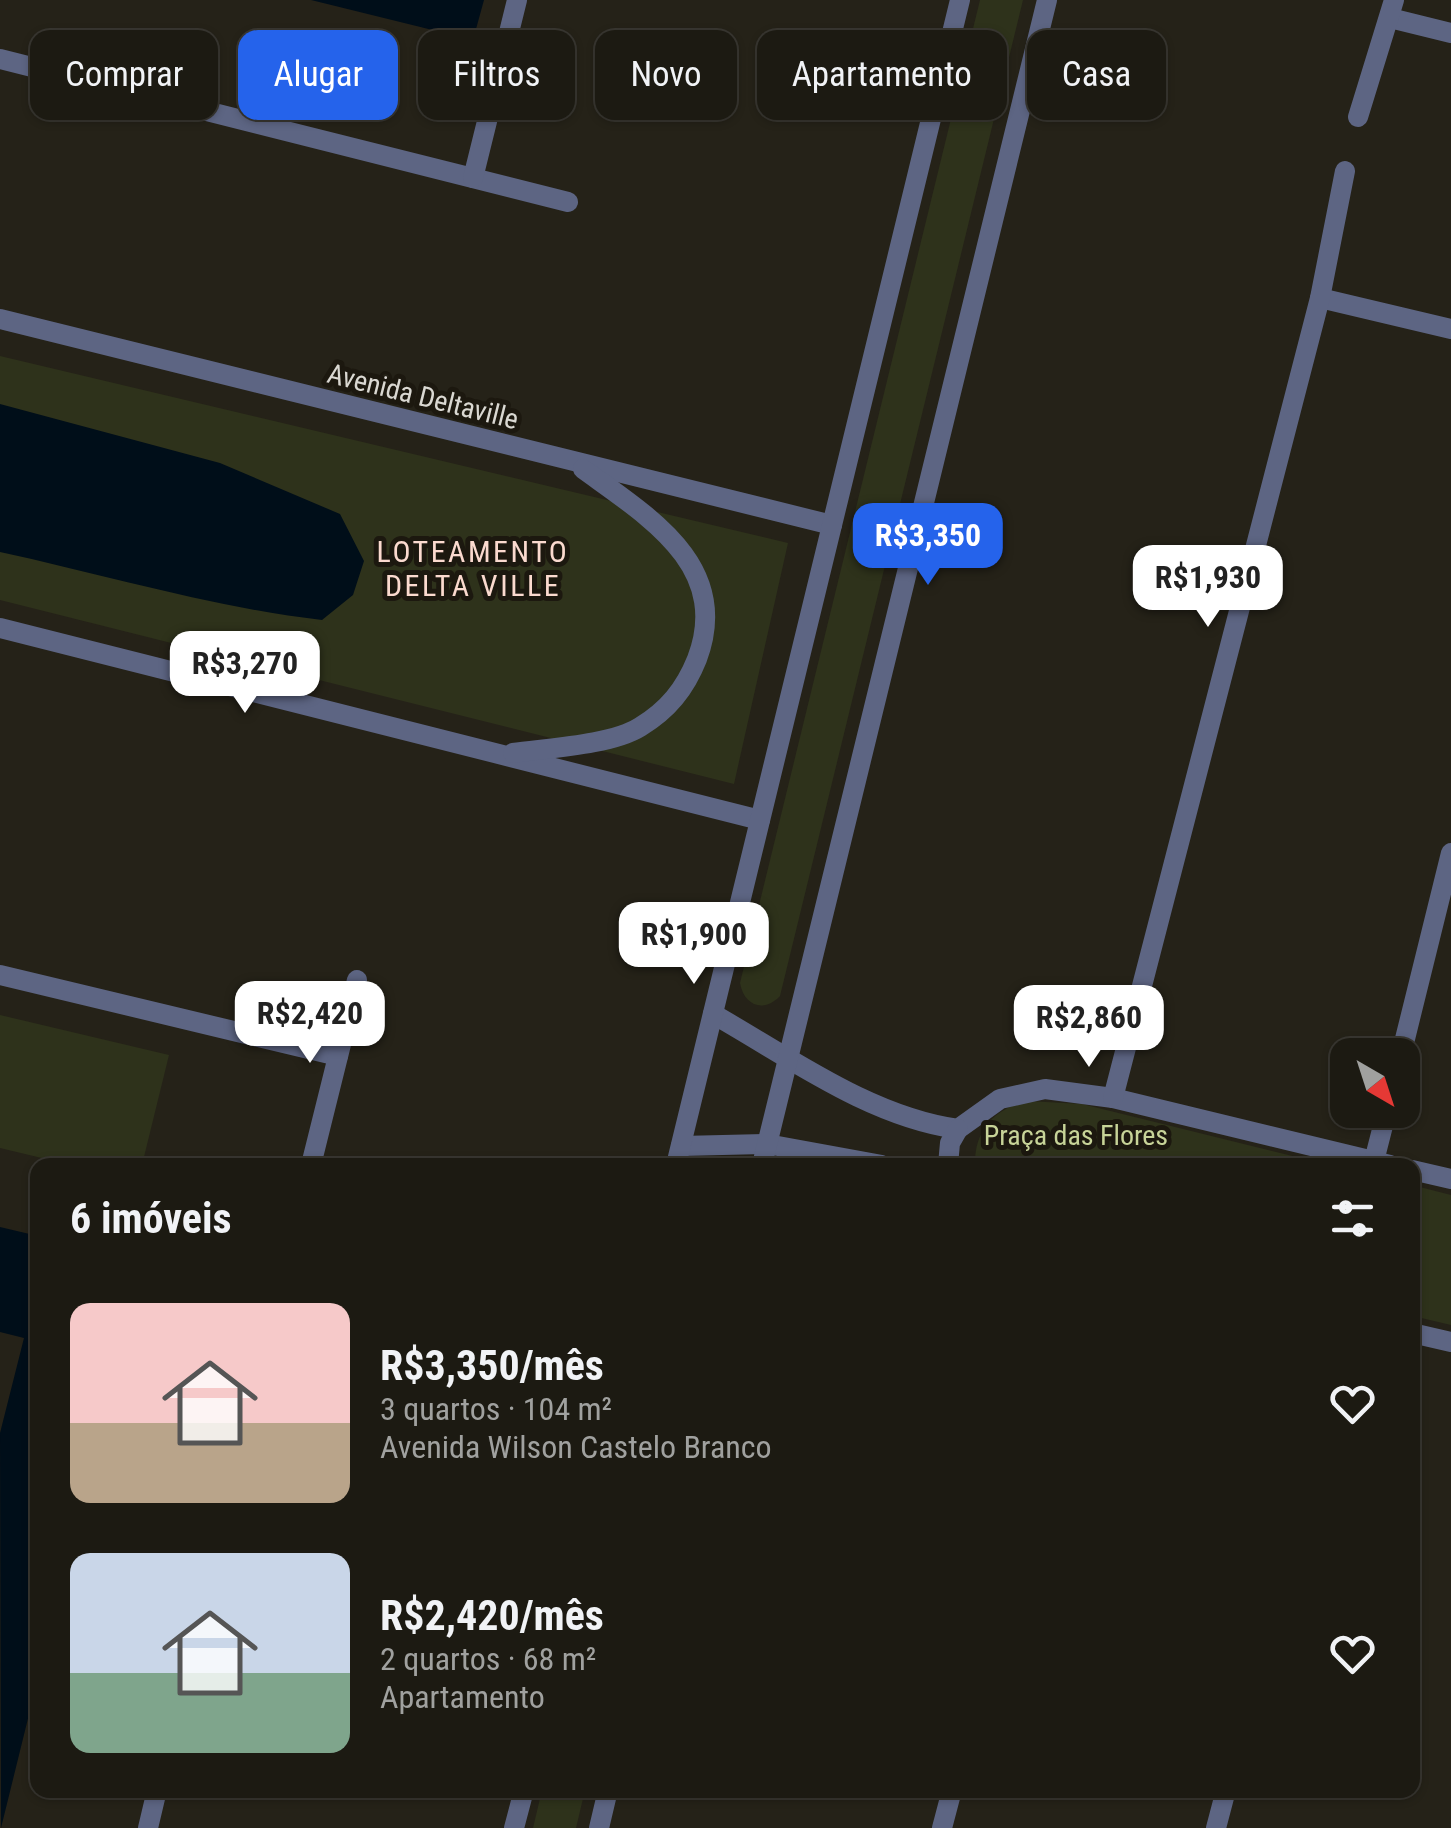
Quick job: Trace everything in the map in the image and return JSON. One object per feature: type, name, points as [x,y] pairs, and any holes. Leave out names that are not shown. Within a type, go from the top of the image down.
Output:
[{"type":"street","points":[[473,178],[517,0]]},
{"type":"street","points":[[844,1158],[767,1144],[679,1155],[960,0]]},
{"type":"street","points":[[764,1158],[1047,0]]},
{"type":"street","points":[[1358,118],[1392,9],[1451,34]]},
{"type":"street","points":[[0,58],[568,202]]},
{"type":"street","points":[[1113,1098],[1320,298],[1345,171]]},
{"type":"street","points":[[1320,298],[1451,330]]},
{"type":"street","name":"Avenida Deltaville","points":[[0,319],[832,525]]},
{"type":"street","points":[[501,755],[638,729],[684,691],[708,629],[701,580],[671,536],[572,461]]},
{"type":"street","points":[[0,628],[760,820]]},
{"type":"street","points":[[1405,1038],[1451,853]]},
{"type":"street","points":[[0,975],[338,1056]]},
{"type":"street","points":[[313,1158],[357,980]]},
{"type":"street","points":[[713,1014],[872,1102],[927,1124],[958,1129]]},
{"type":"street","points":[[949,1158],[950,1143],[958,1129],[1000,1100],[1045,1090],[1113,1098],[1361,1158]]},
{"type":"street","points":[[1382,1158],[1385,1128]]},
{"type":"street","points":[[1420,1172],[1451,1179]]},
{"type":"street","points":[[1420,1335],[1451,1342]]},
{"type":"street","points":[[148,1828],[155,1798]]},
{"type":"street","points":[[514,1828],[522,1798]]},
{"type":"street","points":[[599,1828],[606,1798]]},
{"type":"street","points":[[942,1828],[950,1798]]},
{"type":"street","points":[[1216,1828],[1224,1798]]},
{"type":"green space","points":[[980,0],[1023,0],[1007,66],[1007,30],[973,30]]},
{"type":"green space","points":[[951,120],[994,120],[780,996],[768,1004],[756,1004],[746,997],[740,983]]},
{"type":"green space","points":[[0,356],[788,543],[734,784],[0,600]]},
{"type":"green space","points":[[0,1015],[169,1055],[144,1158],[42,1158],[0,1148]]},
{"type":"green space","name":"Praça das Flores","points":[[1016,1104],[1082,1104],[1301,1158],[976,1158],[978,1141],[989,1122]]},
{"type":"green space","points":[[1420,1187],[1451,1195],[1451,1325],[1420,1318]]},
{"type":"green space","points":[[540,1798],[583,1798],[576,1828],[533,1828]]},
{"type":"water","points":[[311,0],[484,0],[476,30],[432,30]]},
{"type":"water","points":[[0,404],[220,463],[340,514],[364,561],[353,595],[322,620],[201,599],[0,552]]},
{"type":"water","points":[[0,1227],[30,1234],[30,1710],[1,1828],[0,1433],[24,1338],[0,1332]]},
{"type":"district","name":"LOTEAMENTO DELTA VILLE","points":[[473,569]]}]
